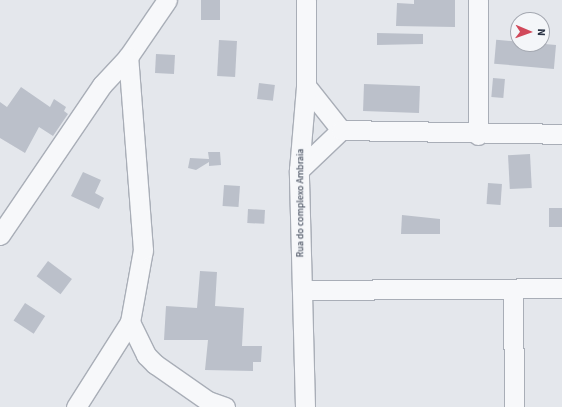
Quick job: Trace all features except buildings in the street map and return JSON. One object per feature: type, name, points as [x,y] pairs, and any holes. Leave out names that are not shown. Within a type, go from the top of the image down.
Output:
[{"type":"street","points":[[0,235],[102,84],[128,58],[167,0]]},
{"type":"street","name":"Rua do complexo Ambraia","points":[[302,405],[302,290],[299,170],[306,86],[306,0]]},
{"type":"street","points":[[478,0],[478,136]]},
{"type":"street","points":[[76,407],[130,322],[143,250],[128,58]]},
{"type":"street","points":[[306,86],[341,130]]},
{"type":"street","points":[[299,170],[341,130],[478,136],[562,134]]},
{"type":"street","points":[[302,290],[562,288]]},
{"type":"street","points":[[513,289],[514,407]]},
{"type":"street","points":[[130,322],[146,355],[155,364],[208,401],[225,407]]}]
